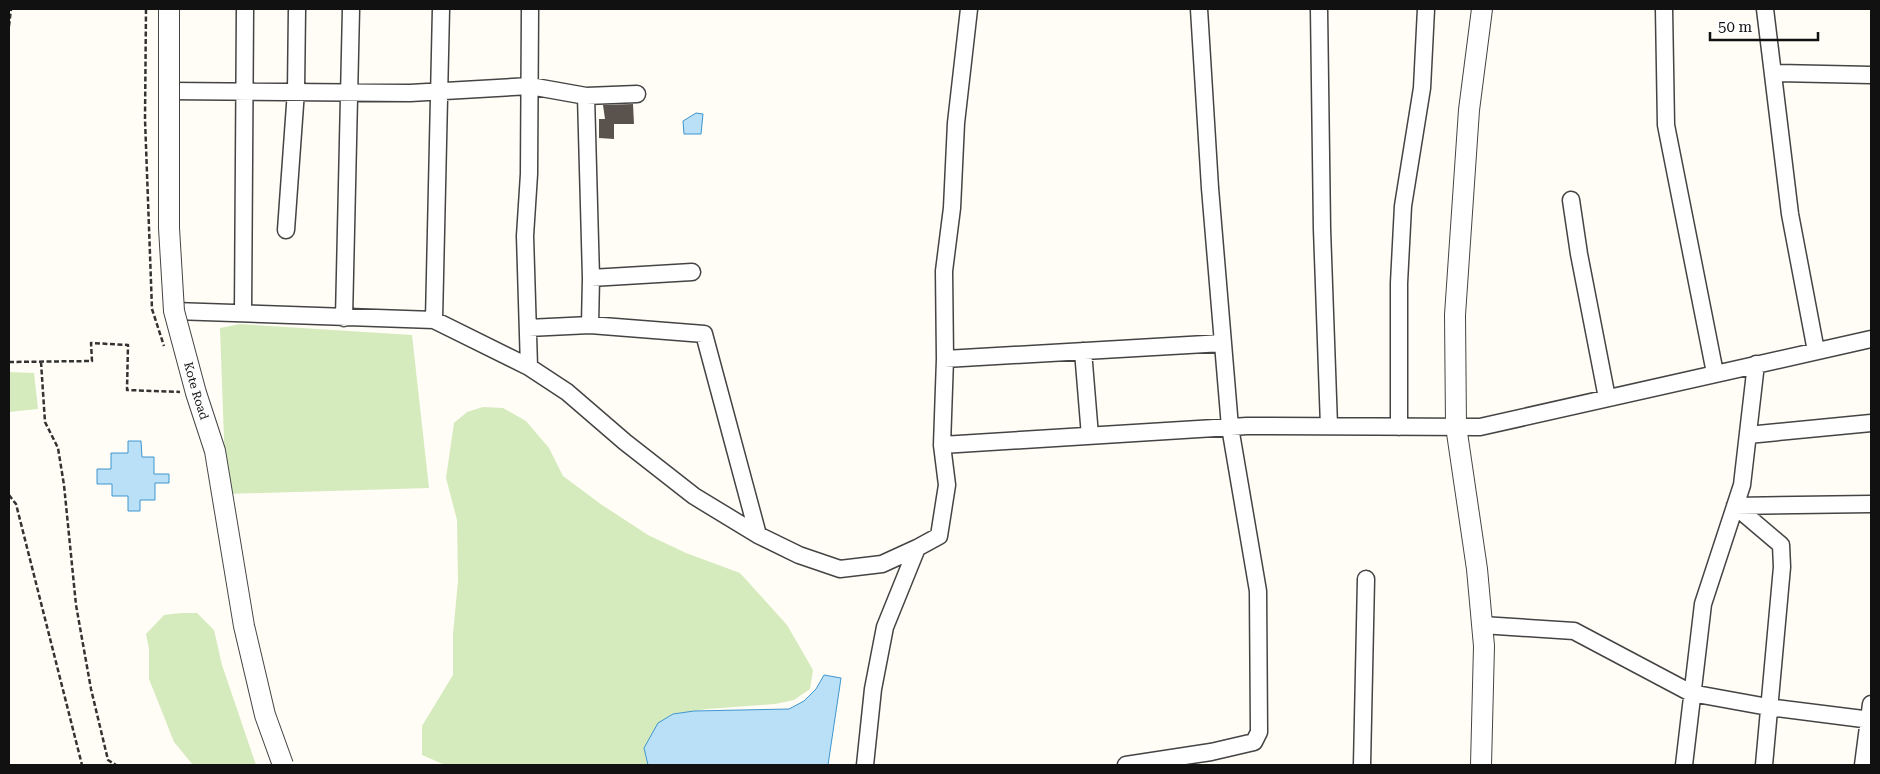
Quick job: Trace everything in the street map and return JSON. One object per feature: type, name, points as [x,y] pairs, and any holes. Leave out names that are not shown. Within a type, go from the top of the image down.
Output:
[{"type":"street","name":"Kote Road","points":[[169,9],[169,228],[174,311],[196,393],[215,451],[244,626],[264,715],[283,765]]},
{"type":"street","points":[[243,313],[245,9]]},
{"type":"street","points":[[286,230],[296,91],[297,9]]},
{"type":"street","points":[[344,318],[351,9]]},
{"type":"street","points":[[434,320],[441,9]]},
{"type":"street","points":[[529,366],[525,236],[529,174],[530,9]]},
{"type":"street","points":[[174,311],[434,320],[529,366],[567,392],[625,442],[694,496],[758,535],[798,555],[840,569],[882,564],[939,536],[947,485],[942,445],[945,359],[944,270],[952,208],[956,123],[968,9]]},
{"type":"street","points":[[1126,765],[1211,752],[1246,744],[1254,742],[1259,732],[1258,591],[1230,427],[1210,188],[1199,9]]},
{"type":"street","points":[[1319,9],[1322,229],[1329,426]]},
{"type":"street","points":[[1399,427],[1399,284],[1403,206],[1422,88],[1426,9]]},
{"type":"street","points":[[1481,765],[1484,646],[1477,569],[1456,426],[1456,297],[1469,110],[1482,9]]},
{"type":"street","points":[[1664,9],[1666,124],[1715,373]]},
{"type":"street","points":[[1766,9],[1790,214],[1816,351]]},
{"type":"street","points":[[1773,73],[1871,75]]},
{"type":"street","points":[[169,91],[296,91],[410,94],[530,86],[586,96],[637,94]]},
{"type":"street","points":[[586,96],[591,278],[590,325]]},
{"type":"street","points":[[1571,200],[1579,254],[1607,398]]},
{"type":"street","points":[[591,278],[692,272]]},
{"type":"street","points":[[528,328],[590,325],[704,334],[758,535]]},
{"type":"street","points":[[942,445],[1230,427],[1480,427],[1871,339]]},
{"type":"street","points":[[945,359],[1223,343]]},
{"type":"street","points":[[1083,351],[1090,436]]},
{"type":"street","points":[[1684,765],[1703,604],[1742,485],[1756,364]]},
{"type":"street","points":[[1748,435],[1871,423]]},
{"type":"street","points":[[1735,506],[1871,504]]},
{"type":"street","points":[[1735,506],[1781,545],[1782,567],[1764,765]]},
{"type":"street","points":[[865,765],[873,689],[885,627],[917,548]]},
{"type":"street","points":[[1362,765],[1366,579]]},
{"type":"street","points":[[1482,625],[1574,631],[1692,693],[1768,707],[1870,714],[1863,765]]},
{"type":"path","points":[[9,26],[11,9]]},
{"type":"path","points":[[9,362],[92,361],[91,343],[128,345],[127,390],[196,393]]},
{"type":"path","points":[[41,362],[44,422],[58,448],[60,458],[76,606],[91,689],[108,760],[116,765]]},
{"type":"path","points":[[9,495],[16,504],[82,765]]},
{"type":"green space","points":[[240,324],[412,335],[429,488],[226,494],[220,328]]},
{"type":"green space","points":[[9,372],[34,373],[38,409],[9,412]]},
{"type":"green space","points":[[483,407],[503,408],[526,421],[549,448],[563,476],[602,505],[648,535],[686,553],[740,573],[787,625],[813,670],[810,689],[794,700],[775,704],[707,709],[673,714],[658,724],[645,748],[648,765],[445,765],[422,755],[422,726],[453,675],[453,634],[458,581],[457,520],[446,478],[454,423],[467,412]]},
{"type":"green space","points":[[197,613],[214,630],[222,665],[256,765],[193,765],[174,742],[149,679],[149,649],[146,634],[164,615]]},
{"type":"water","points":[[696,113],[703,114],[701,134],[684,134],[683,121]]},
{"type":"water","points":[[128,441],[141,441],[142,457],[154,457],[154,474],[169,474],[169,483],[155,483],[155,500],[140,500],[140,511],[128,511],[128,496],[112,496],[112,484],[97,484],[97,469],[111,469],[111,453],[128,453]]},
{"type":"water","points":[[824,675],[841,678],[828,765],[648,765],[644,748],[658,723],[673,714],[694,711],[789,709],[804,701],[816,689]]},
{"type":"building","points":[[633,104],[634,124],[614,124],[614,139],[599,138],[599,119],[605,119],[603,105]]}]
